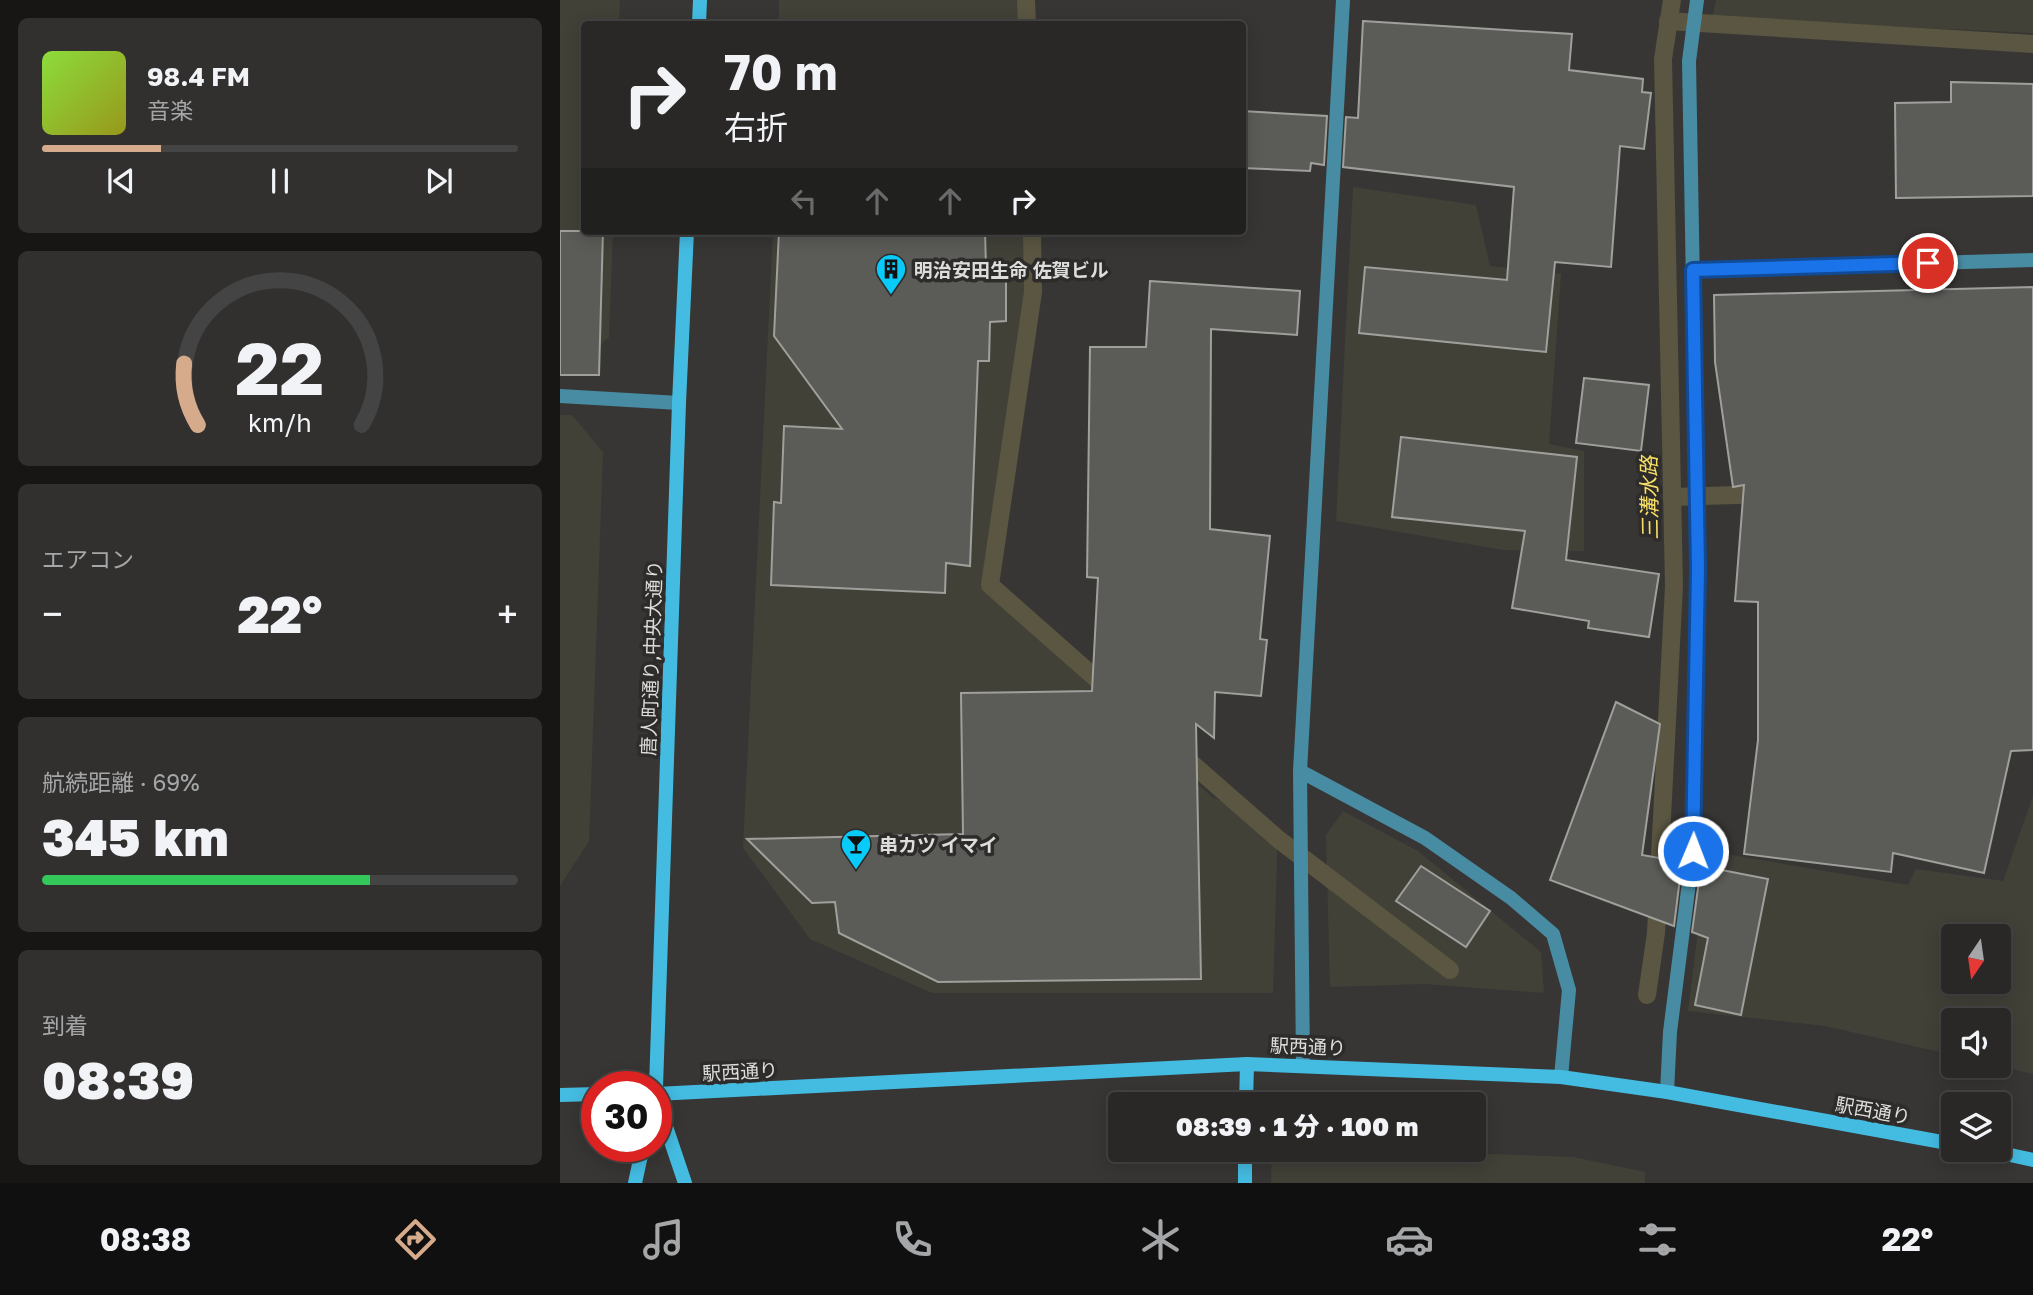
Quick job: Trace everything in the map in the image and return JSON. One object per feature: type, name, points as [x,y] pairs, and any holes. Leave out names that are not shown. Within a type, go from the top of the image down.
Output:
[{"type":"main road","points":[[699,21],[700,0]]},
{"type":"main road","name":"唐人町通り,中央大通り","points":[[657,1071],[687,235]]},
{"type":"main road","points":[[1246,1092],[1247,1064]]},
{"type":"main road","name":"駅西通り","points":[[672,1094],[1247,1064],[1303,1065],[1561,1077],[1667,1092],[1941,1142]]},
{"type":"main road","points":[[560,1095],[581,1094]]},
{"type":"main road","points":[[672,1144],[685,1183]]},
{"type":"main road","points":[[2011,1155],[2033,1160]]},
{"type":"main road","points":[[635,1183],[640,1162]]},
{"type":"main road","points":[[1245,1162],[1245,1183]]},
{"type":"street","points":[[1303,1065],[1300,771],[1343,0]]},
{"type":"street","points":[[1667,1092],[1670,1032],[1693,851],[1697,506],[1689,61],[1696,4]]},
{"type":"street","points":[[1693,270],[2033,260]]},
{"type":"street","points":[[560,396],[679,403]]},
{"type":"street","points":[[1300,771],[1425,838],[1511,898],[1553,934],[1569,990],[1561,1077]]},
{"type":"shaded area","points":[[560,0],[620,0],[619,21],[581,21],[581,235],[613,235],[609,337],[573,371],[560,370]]},
{"type":"shaded area","points":[[779,0],[1020,0],[1020,21],[779,21]]},
{"type":"shaded area","points":[[1716,0],[2033,0],[2033,33],[1712,18]]},
{"type":"shaded area","points":[[1353,187],[1476,205],[1490,266],[1561,274],[1549,444],[1584,451],[1584,551],[1503,550],[1336,521]]},
{"type":"shaded area","points":[[773,235],[1025,235],[1026,283],[984,589],[1212,797],[1278,826],[1273,993],[932,993],[810,939],[743,848]]},
{"type":"shaded area","points":[[560,415],[572,415],[603,452],[589,841],[560,886]]},
{"type":"shaded area","points":[[2033,796],[2033,1074],[2011,1069],[2011,1008],[1941,1008],[1941,1052],[1825,1026],[1688,1011],[1708,851],[1908,885],[1916,869],[2003,881]]},
{"type":"shaded area","points":[[1343,811],[1418,851],[1541,952],[1544,993],[1426,984],[1330,987],[1326,835]]},
{"type":"shaded area","points":[[1486,1154],[1573,1157],[1645,1172],[1645,1183],[1271,1183],[1272,1162],[1486,1162]]},
{"type":"building","points":[[1363,21],[1572,34],[1569,70],[1643,79],[1642,92],[1651,93],[1644,149],[1620,146],[1611,267],[1555,262],[1546,352],[1359,333],[1365,267],[1507,280],[1514,187],[1343,167],[1346,117],[1358,118]]},
{"type":"building","points":[[1951,82],[2033,84],[2033,196],[1896,198],[1895,103],[1951,102]]},
{"type":"building","points":[[1246,111],[1327,116],[1324,165],[1311,163],[1310,171],[1246,168]]},
{"type":"building","points":[[560,231],[603,235],[599,375],[560,375]]},
{"type":"building","points":[[779,235],[985,235],[986,267],[1006,270],[1006,321],[990,322],[989,361],[978,361],[970,566],[946,563],[945,593],[771,585],[774,502],[781,503],[784,426],[842,429],[774,336]]},
{"type":"building","points":[[1150,281],[1300,291],[1297,335],[1211,329],[1210,529],[1270,536],[1260,639],[1267,640],[1261,696],[1215,692],[1214,738],[1196,724],[1201,979],[938,982],[839,933],[835,902],[812,903],[747,839],[963,834],[961,693],[1092,691],[1098,578],[1087,577],[1090,347],[1146,347]]},
{"type":"building","points":[[2033,287],[2033,750],[2011,751],[1984,873],[1893,853],[1891,872],[1744,854],[1758,740],[1758,602],[1735,601],[1744,485],[1733,487],[1715,362],[1714,295]]},
{"type":"building","points":[[1584,378],[1649,385],[1641,451],[1576,443]]},
{"type":"building","points":[[1401,437],[1577,457],[1566,560],[1659,574],[1649,637],[1588,628],[1589,621],[1512,608],[1525,531],[1392,517]]},
{"type":"building","points":[[1616,702],[1660,724],[1642,855],[1682,862],[1674,926],[1550,880]]},
{"type":"building","points":[[1421,866],[1490,911],[1466,947],[1396,901]]},
{"type":"building","points":[[1701,866],[1768,879],[1741,1015],[1695,1005],[1708,938],[1692,932]]},
{"type":"waterway","points":[[1026,0],[1027,21]]},
{"type":"waterway","name":"三溝水路","points":[[1647,995],[1656,933],[1674,586],[1663,59],[1672,0]]},
{"type":"waterway","points":[[1668,21],[2033,44]]},
{"type":"waterway","points":[[1032,235],[1033,292],[990,585],[1110,691]]},
{"type":"waterway","points":[[1672,497],[1768,494]]},
{"type":"waterway","points":[[1181,754],[1278,839],[1450,970]]},
{"type":"place","name":"明治安田生命 佐賀ビル","points":[[891,296]]},
{"type":"place","name":"串カツ イマイ","points":[[856,871]]},
{"type":"route","points":[[1693,851],[1698,569],[1693,270],[1928,263]]}]
